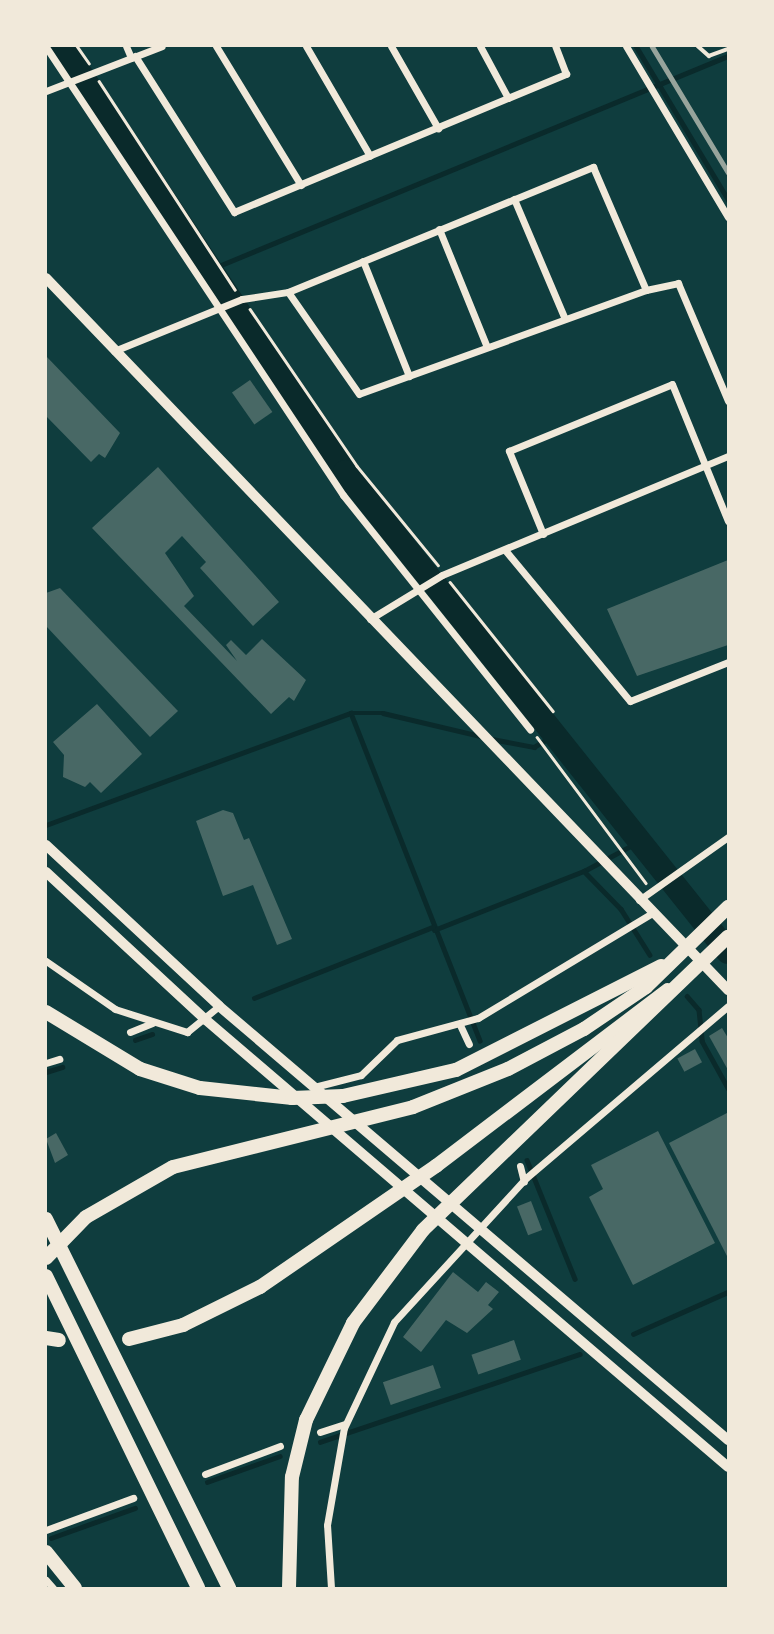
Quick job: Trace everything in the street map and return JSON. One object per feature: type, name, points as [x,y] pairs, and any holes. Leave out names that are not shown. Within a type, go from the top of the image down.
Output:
[{"type":"highway","points":[[46,1258],[86,1217],[152,1176],[412,1107],[584,1030],[646,987],[728,908]]},
{"type":"highway","points":[[289,1588],[292,1477],[306,1420],[353,1322],[423,1230],[729,937]]},
{"type":"highway","points":[[46,1012],[140,1069],[200,1088],[292,1098],[416,1083],[502,1050],[671,960]]},
{"type":"highway","points":[[129,1339],[224,1308],[436,1166],[689,976]]},
{"type":"highway","points":[[46,1219],[229,1588]]},
{"type":"highway","points":[[46,1276],[198,1588]]},
{"type":"highway","points":[[46,1552],[75,1588]]},
{"type":"main road","points":[[46,278],[490,746],[729,990]]},
{"type":"street","points":[[126,46],[234,212],[566,74],[555,46]]},
{"type":"street","points":[[46,92],[162,46]]},
{"type":"street","points":[[216,46],[301,185]]},
{"type":"street","points":[[306,46],[370,156]]},
{"type":"street","points":[[391,46],[438,128]]},
{"type":"street","points":[[480,46],[509,98]]},
{"type":"street","points":[[626,46],[729,217]]},
{"type":"street","points":[[46,47],[72,80],[343,495],[530,729]]},
{"type":"street","points":[[114,351],[242,299],[288,292],[593,167],[646,290]]},
{"type":"street","points":[[514,199],[565,319]]},
{"type":"street","points":[[439,229],[487,347]]},
{"type":"street","points":[[363,261],[409,376]]},
{"type":"street","points":[[288,292],[359,394],[646,290],[678,283],[729,401]]},
{"type":"street","points":[[544,534],[509,451],[672,384],[729,521]]},
{"type":"street","points":[[370,620],[443,575],[729,456]]},
{"type":"street","points":[[505,550],[629,701],[729,662]]},
{"type":"street","points":[[639,900],[678,869],[729,837]]},
{"type":"street","points":[[46,845],[219,1006],[318,1086],[729,1440]]},
{"type":"street","points":[[46,872],[206,1020],[729,1467]]},
{"type":"street","points":[[318,1086],[361,1075],[397,1040],[478,1018],[626,934],[652,913]]},
{"type":"street","points":[[46,961],[75,987],[153,1023],[187,1032],[206,1020],[219,1006]]},
{"type":"street","points":[[331,1588],[327,1525],[344,1426],[394,1322],[464,1241],[525,1180],[729,1006]]},
{"type":"street","points":[[130,1032],[153,1023]]},
{"type":"street","points":[[462,1024],[469,1044]]},
{"type":"street","points":[[46,1063],[59,1059]]},
{"type":"street","points":[[520,1166],[525,1180]]},
{"type":"street","points":[[320,1432],[344,1426]]},
{"type":"street","points":[[205,1474],[279,1446]]},
{"type":"street","points":[[46,1530],[133,1499]]},
{"type":"street","points":[[46,1580],[53,1588]]},
{"type":"lane","points":[[698,46],[709,56],[729,49]]},
{"type":"path","points":[[78,46],[215,261],[356,466],[553,711]]},
{"type":"path","points":[[537,738],[652,890]]},
{"type":"building","points":[[46,356],[120,433],[105,458],[99,454],[91,462],[46,416]]},
{"type":"building","points":[[250,380],[272,412],[254,425],[232,393]]},
{"type":"building","points":[[158,467],[279,602],[253,626],[200,568],[206,562],[182,536],[165,553],[194,596],[184,606],[237,661],[226,645],[231,640],[246,655],[262,639],[306,680],[294,701],[289,697],[271,714],[92,528]]},
{"type":"building","points":[[728,560],[728,645],[637,676],[607,609]]},
{"type":"building","points":[[60,588],[178,711],[150,737],[46,626],[46,593]]},
{"type":"building","points":[[97,704],[142,754],[101,793],[90,782],[85,787],[63,777],[64,755],[53,742]]},
{"type":"building","points":[[223,810],[233,813],[244,840],[249,838],[292,939],[277,945],[253,885],[223,896],[196,821]]},
{"type":"building","points":[[722,1028],[728,1038],[728,1070],[709,1036]]},
{"type":"building","points":[[695,1049],[702,1062],[684,1072],[677,1058]]},
{"type":"building","points":[[727,1113],[728,1117],[728,1258],[669,1143]]},
{"type":"building","points":[[658,1131],[715,1243],[633,1285],[589,1197],[603,1189],[591,1165]]},
{"type":"building","points":[[56,1133],[68,1155],[55,1163],[46,1139]]},
{"type":"building","points":[[531,1201],[542,1230],[528,1235],[517,1206]]},
{"type":"building","points":[[453,1272],[478,1292],[486,1282],[499,1292],[488,1305],[493,1309],[467,1333],[446,1320],[421,1352],[403,1337]]},
{"type":"building","points":[[514,1340],[521,1360],[478,1375],[471,1355]]},
{"type":"building","points":[[433,1365],[441,1388],[391,1405],[383,1382]]},
{"type":"waterway","points":[[62,46],[345,472],[728,952]]},
{"type":"waterway","points":[[636,46],[728,199]]},
{"type":"waterway","points":[[209,270],[728,56]]},
{"type":"waterway","points":[[351,713],[480,1040]]},
{"type":"waterway","points":[[46,825],[351,713],[383,713],[480,736]]},
{"type":"waterway","points":[[492,739],[534,747],[556,734]]},
{"type":"waterway","points":[[584,871],[638,842]]},
{"type":"waterway","points":[[434,930],[584,871],[621,909],[650,955]]},
{"type":"waterway","points":[[254,998],[432,927]]},
{"type":"waterway","points":[[687,996],[699,1010],[702,1041],[728,1088]]},
{"type":"waterway","points":[[135,1040],[152,1034]]},
{"type":"waterway","points":[[46,1072],[62,1067]]},
{"type":"waterway","points":[[527,1160],[575,1279]]},
{"type":"waterway","points":[[633,1334],[728,1292]]},
{"type":"waterway","points":[[320,1442],[580,1354]]},
{"type":"waterway","points":[[207,1482],[280,1456]]},
{"type":"waterway","points":[[51,1538],[135,1508]]},
{"type":"railway","points":[[652,46],[728,172]]}]
